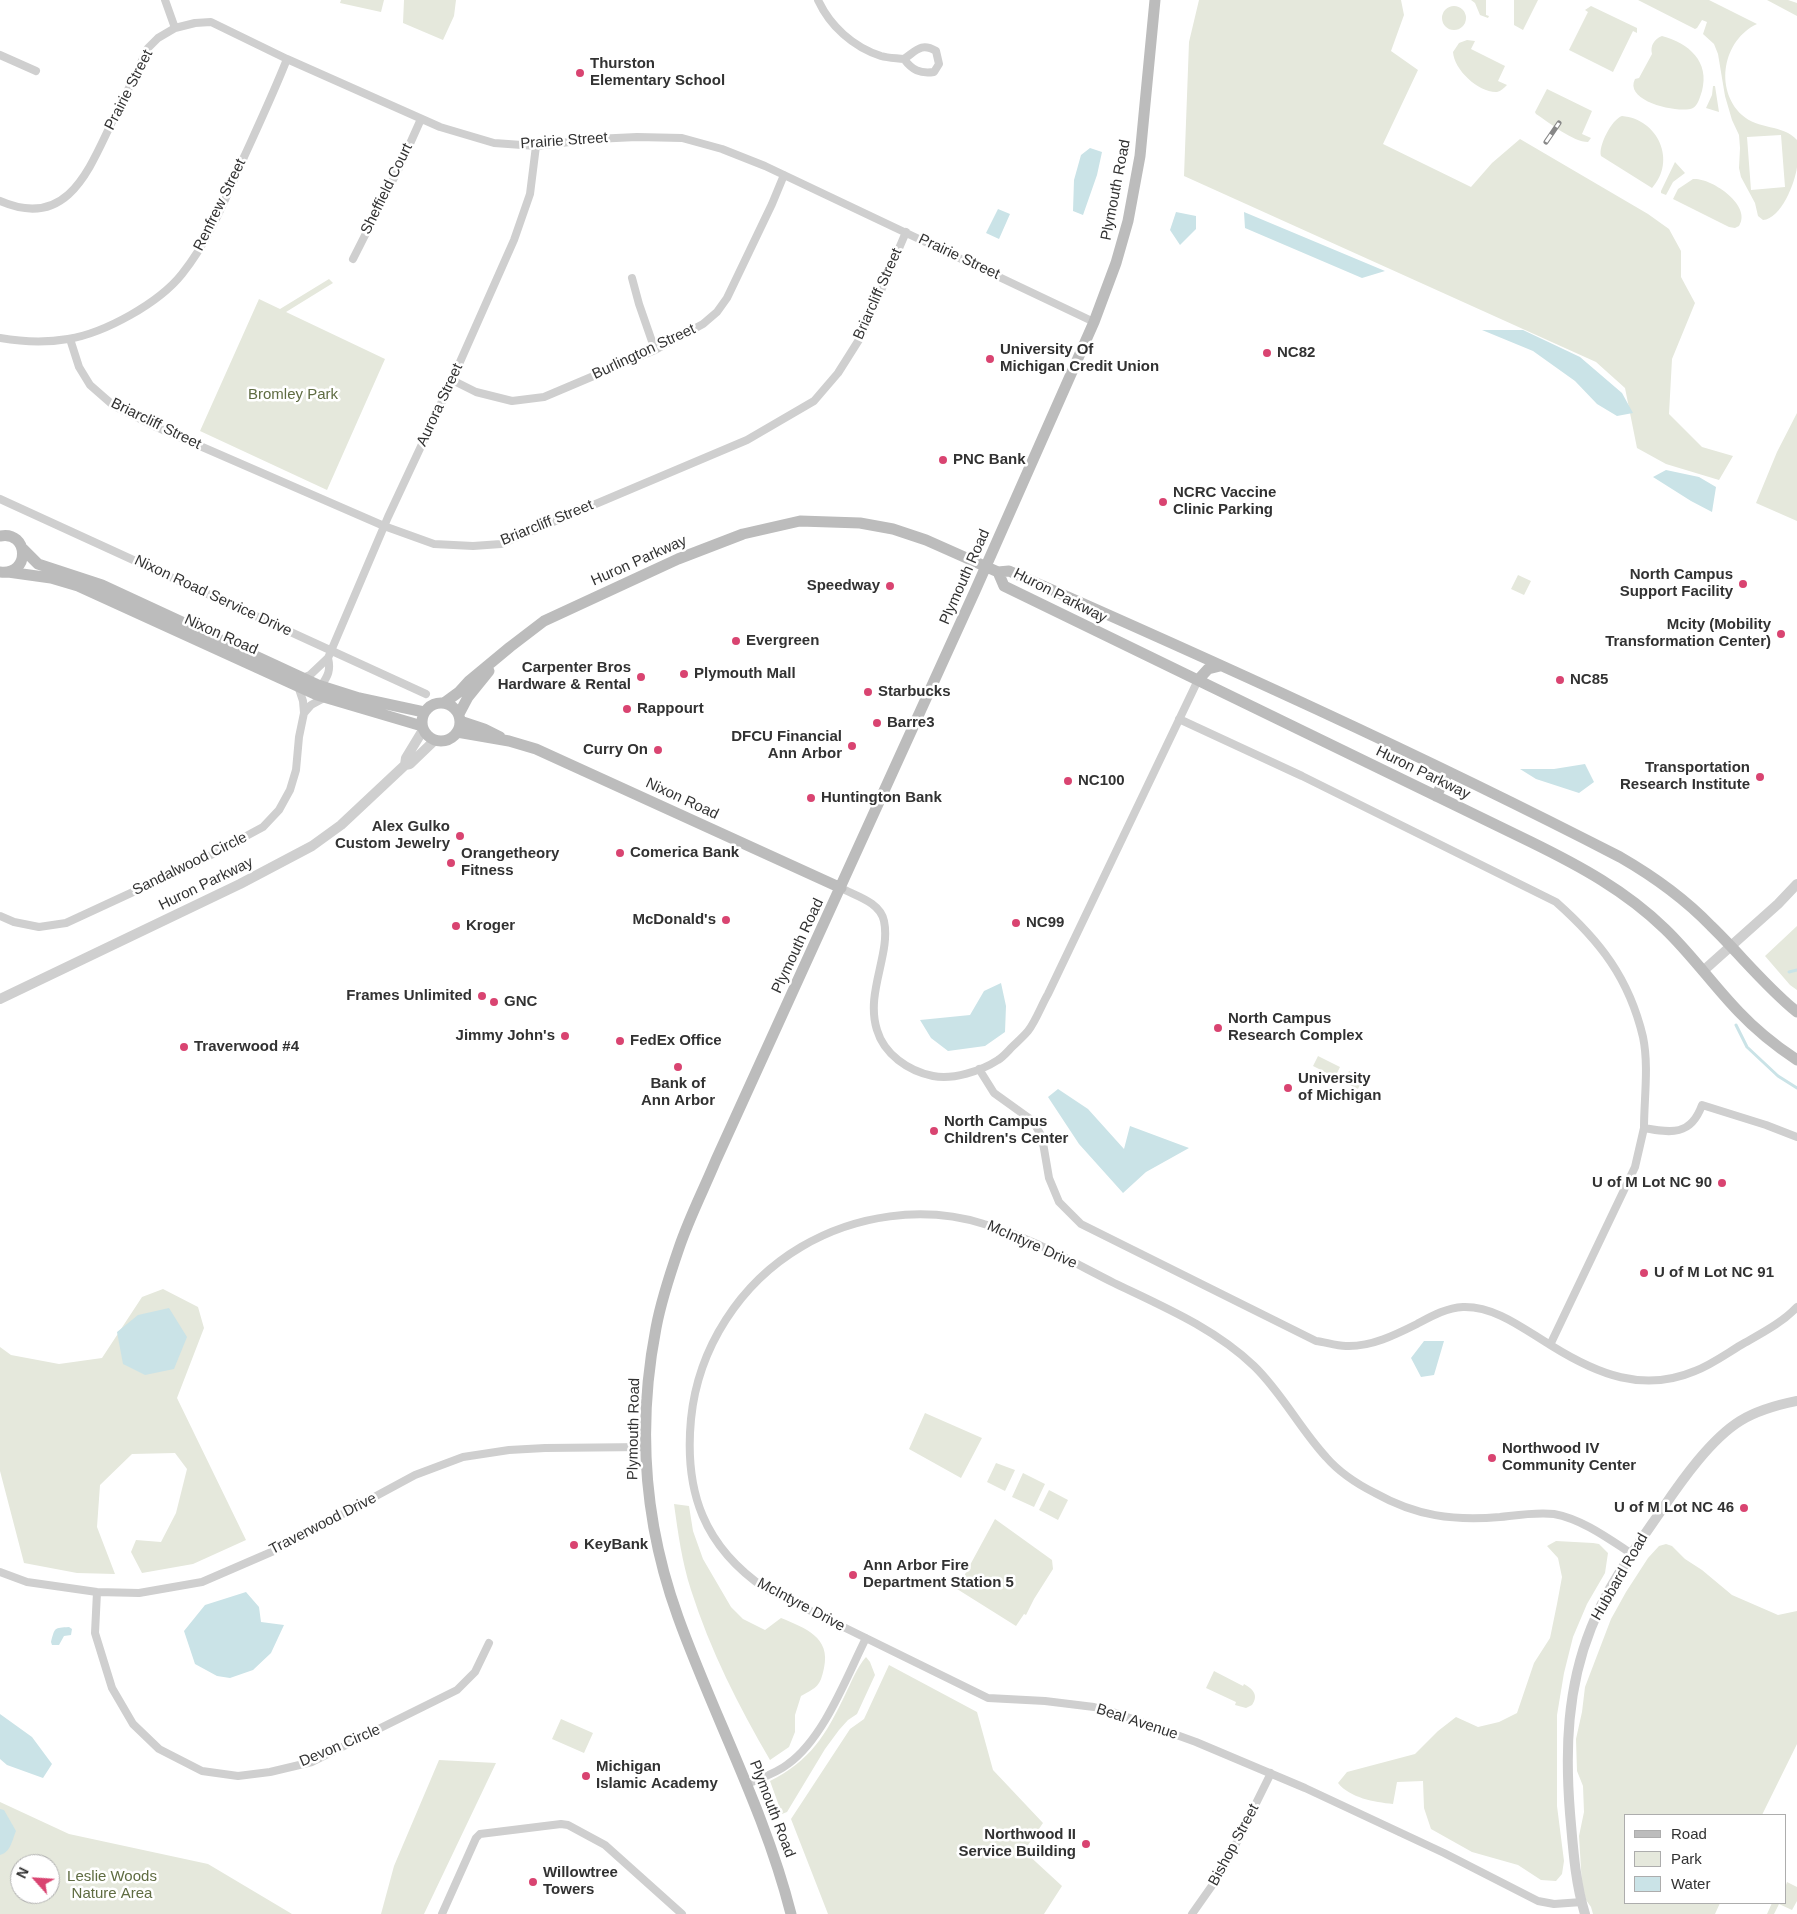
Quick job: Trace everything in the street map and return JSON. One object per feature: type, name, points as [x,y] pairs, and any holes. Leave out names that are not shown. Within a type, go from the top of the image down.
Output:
[{"type":"main road","name":"Plymouth Road","points":[[791,1914],[782,1878],[747,1784],[678,1618],[660,1563],[647,1484],[646,1447],[646,1396],[656,1328],[680,1246],[719,1154],[986,567],[1094,322],[1116,263],[1128,222],[1140,156],[1155,0]]},
{"type":"main road","name":"Huron Parkway","points":[[444,703],[458,693],[468,681],[544,621],[678,559],[743,534],[800,521],[860,523],[893,529],[926,540],[998,572],[1009,570],[1220,666],[1448,773],[1595,845],[1651,876],[1690,905],[1797,1012]]},
{"type":"main road","name":"Nixon Road","points":[[1,535],[15,538],[22,549],[38,564],[102,585],[296,682],[324,698],[422,728]]},
{"type":"main road","points":[[3,573],[14,570],[22,561],[22,549]]},
{"type":"main road","name":"Huron Parkway","points":[[998,572],[1004,586],[1578,865],[1620,891],[1664,927],[1739,1012],[1755,1028],[1797,1060]]},
{"type":"main road","name":"Nixon Road","points":[[3,573],[51,578],[78,586],[226,655],[296,682]]},
{"type":"main road","name":"Huron Parkway","points":[[458,723],[468,697],[503,653]]},
{"type":"main road","points":[[1198,680],[1208,669],[1220,666]]},
{"type":"main road","points":[[296,682],[311,687],[321,686],[359,698],[424,712]]},
{"type":"main road","points":[[444,703],[455,709],[458,723],[447,740],[435,740],[428,736],[422,728],[421,719],[424,712],[433,704],[444,703]]},
{"type":"main road","name":"Nixon Road","points":[[458,723],[485,738],[509,741],[536,749],[841,888]]},
{"type":"main road","points":[[1436,796],[1448,773]]},
{"type":"street","points":[[165,0],[174,28]]},
{"type":"street","points":[[818,0],[834,25],[848,40],[880,56],[904,60],[912,69],[926,73],[934,72],[939,64],[936,51],[922,46],[904,60]]},
{"type":"street","name":"Prairie Street","points":[[0,201],[26,208],[44,208],[64,199],[80,184],[92,165],[148,48],[158,38],[174,28],[195,23],[212,22],[287,59],[421,119],[440,127],[494,143],[536,146],[603,138],[637,137],[682,138],[722,148],[784,175],[895,229],[906,232],[1094,322]]},
{"type":"street","points":[[0,55],[36,71]]},
{"type":"street","name":"Renfrew Street","points":[[0,338],[20,342],[70,339],[115,324],[150,303],[181,276],[204,243],[287,59]]},
{"type":"street","name":"Sheffield Court","points":[[353,259],[400,166],[421,119]]},
{"type":"street","name":"Aurora Street","points":[[296,682],[310,675],[329,654],[384,526],[452,380],[514,240],[530,194],[536,146]]},
{"type":"street","name":"Burlington Street","points":[[452,380],[476,392],[512,401],[544,397],[655,350],[703,324],[717,312],[727,298],[784,175]]},
{"type":"street","name":"Briarcliff Street","points":[[70,339],[79,367],[90,385],[114,406],[154,426],[384,526],[434,544],[473,546],[501,544],[747,440],[814,401],[838,373],[862,335],[906,232]]},
{"type":"street","points":[[632,278],[655,350]]},
{"type":"street","name":"Nixon Road Service Drive","points":[[0,499],[329,654],[426,694]]},
{"type":"street","name":"Aurora Street","points":[[321,686],[329,672],[329,654]]},
{"type":"street","points":[[841,888],[876,906],[884,920],[884,938],[873,1009],[877,1030],[887,1051],[909,1067],[933,1076],[957,1075],[979,1069],[999,1060],[1029,1030],[1055,980],[1198,680]]},
{"type":"street","name":"Sandalwood Circle","points":[[0,916],[14,922],[39,927],[66,923],[198,862],[263,827],[279,810],[290,790],[296,770],[299,737],[304,713],[303,701],[296,682]]},
{"type":"street","points":[[304,713],[311,705],[324,698]]},
{"type":"street","points":[[1179,718],[1302,776],[1556,902],[1583,926],[1608,955],[1625,986],[1643,1038],[1645,1067],[1644,1128],[1635,1167],[1550,1345]]},
{"type":"street","name":"Huron Parkway","points":[[405,765],[406,758],[422,728]]},
{"type":"street","name":"Huron Parkway","points":[[0,999],[240,884],[312,846],[341,825],[405,765],[410,764],[435,740]]},
{"type":"street","points":[[1703,971],[1778,904],[1797,884]]},
{"type":"street","points":[[979,1069],[994,1093],[1033,1122],[1042,1137],[1049,1178],[1059,1202],[1081,1224],[1316,1341],[1346,1346],[1376,1342],[1441,1312],[1464,1307],[1488,1311],[1508,1319],[1550,1345],[1600,1372],[1632,1380],[1663,1380],[1694,1372],[1722,1357],[1755,1337],[1797,1307]]},
{"type":"street","points":[[1644,1128],[1673,1132],[1681,1130],[1698,1116],[1702,1104],[1797,1137]]},
{"type":"street","name":"McIntyre Drive","points":[[866,1638],[766,1589],[740,1570],[728,1557],[708,1528],[696,1498],[690,1459],[690,1431],[692,1407],[705,1361],[729,1314],[761,1276],[790,1254],[835,1230],[862,1221],[891,1216],[943,1215],[988,1225],[1028,1241],[1204,1328],[1239,1352],[1257,1369],[1274,1388],[1309,1437],[1339,1470],[1360,1485],[1393,1503],[1428,1514],[1457,1519],[1556,1514],[1580,1523],[1632,1554]]},
{"type":"street","name":"Hubbard Road","points":[[1585,1914],[1573,1851],[1567,1752],[1571,1699],[1577,1672],[1591,1628],[1604,1601],[1632,1554],[1671,1496],[1701,1459],[1728,1430],[1740,1421],[1761,1410],[1797,1401]]},
{"type":"street","name":"Traverwood Drive","points":[[0,1572],[27,1582],[97,1592],[139,1593],[202,1582],[276,1550],[415,1475],[463,1458],[509,1450],[536,1448],[646,1447]]},
{"type":"street","name":"Devon Circle","points":[[97,1592],[95,1633],[112,1688],[132,1724],[159,1749],[202,1771],[238,1776],[270,1772],[312,1762],[458,1690],[475,1672],[489,1643]]},
{"type":"street","points":[[747,1784],[788,1765],[806,1749],[819,1732],[866,1638]]},
{"type":"street","name":"Beal Avenue","points":[[866,1638],[988,1698],[1072,1704],[1116,1713],[1188,1739],[1271,1773],[1444,1853],[1538,1901],[1554,1904],[1582,1902]]},
{"type":"street","name":"Bishop Street","points":[[1192,1914],[1223,1870],[1271,1773]]},
{"type":"street","points":[[442,1914],[476,1838],[480,1834],[561,1824],[604,1845],[682,1914]]},
{"type":"green space","points":[[341,0],[384,0],[381,12],[340,3]]},
{"type":"green space","points":[[404,0],[456,0],[454,16],[443,40],[403,23]]},
{"type":"green space","points":[[1199,0],[1401,0],[1404,15],[1391,51],[1418,70],[1383,144],[1471,187],[1492,163],[1520,139],[1648,214],[1669,229],[1681,251],[1681,277],[1695,303],[1672,359],[1669,414],[1702,447],[1733,456],[1719,480],[1666,464],[1637,448],[1625,388],[1596,362],[1184,176],[1189,42]]},
{"type":"green space","points":[[1471,0],[1486,0],[1486,15],[1489,16],[1488,18],[1480,15],[1475,3]]},
{"type":"green space","points":[[1514,0],[1538,0],[1523,30],[1514,25]]},
{"type":"green space","points":[[1638,0],[1709,0],[1757,24],[1745,31],[1736,41],[1726,66],[1725,79],[1733,104],[1742,115],[1755,123],[1785,131],[1797,140],[1797,167],[1790,191],[1776,214],[1770,218],[1763,220],[1758,216],[1755,203],[1741,177],[1739,168],[1739,135],[1732,120],[1725,96],[1718,54],[1714,44],[1703,34],[1707,22],[1702,20],[1695,29]],"holes":[[[1781,135],[1785,187],[1751,190],[1747,137]]]},
{"type":"green space","points":[[1767,0],[1788,0],[1797,3],[1797,16]]},
{"type":"green space","points":[[1454,6],[1463,9],[1466,18],[1463,27],[1454,30],[1445,27],[1442,18],[1445,9]]},
{"type":"green space","points":[[1591,6],[1637,28],[1637,33],[1633,31],[1613,72],[1569,50],[1588,12],[1585,10]]},
{"type":"green space","points":[[1662,36],[1681,43],[1695,55],[1700,63],[1704,81],[1700,98],[1693,108],[1666,108],[1645,100],[1637,94],[1634,87],[1635,79],[1639,78],[1652,54],[1653,43]]},
{"type":"green space","points":[[1467,40],[1475,41],[1471,49],[1505,66],[1498,81],[1507,85],[1501,90],[1497,92],[1490,91],[1475,85],[1458,66],[1453,52],[1459,43]]},
{"type":"green space","points":[[1713,86],[1715,86],[1719,112],[1706,108],[1712,95]]},
{"type":"green space","points":[[1547,89],[1592,111],[1582,134],[1591,138],[1588,142],[1569,136],[1536,114],[1535,112]]},
{"type":"green space","points":[[1622,116],[1635,119],[1645,125],[1654,133],[1660,143],[1663,154],[1663,166],[1652,188],[1601,156],[1602,146],[1607,133],[1614,122]]},
{"type":"green space","points":[[1675,162],[1685,173],[1673,182],[1666,195],[1661,193],[1661,191]]},
{"type":"green space","points":[[1693,179],[1719,187],[1735,201],[1742,218],[1739,226],[1735,228],[1729,227],[1673,199],[1678,189]]},
{"type":"green space","name":"Bromley Park","points":[[329,279],[333,283],[286,312],[385,359],[327,490],[200,431],[259,299],[280,309]]},
{"type":"green space","points":[[1797,413],[1797,521],[1756,503],[1777,452]]},
{"type":"green space","points":[[1518,575],[1531,581],[1524,595],[1511,589]]},
{"type":"green space","points":[[1797,926],[1797,990],[1790,985],[1765,956]]},
{"type":"green space","points":[[1318,1056],[1340,1067],[1335,1077],[1313,1066]]},
{"type":"green space","points":[[1349,1071],[1363,1078],[1358,1089],[1344,1082]]},
{"type":"green space","points":[[163,1289],[198,1307],[204,1328],[177,1398],[246,1540],[193,1564],[142,1573],[131,1552],[136,1540],[161,1542],[176,1513],[187,1469],[175,1453],[132,1454],[100,1485],[97,1527],[115,1574],[77,1573],[24,1563],[0,1471],[0,1347],[11,1355],[59,1364],[102,1358],[142,1297]]},
{"type":"green space","points":[[925,1413],[982,1438],[961,1478],[909,1449]]},
{"type":"green space","points":[[996,1463],[1015,1470],[1005,1491],[987,1482]]},
{"type":"green space","points":[[1023,1473],[1045,1484],[1034,1507],[1012,1497]]},
{"type":"green space","points":[[1049,1490],[1068,1500],[1058,1520],[1039,1510]]},
{"type":"green space","points":[[674,1504],[689,1506],[693,1531],[703,1559],[731,1607],[743,1619],[765,1630],[781,1618],[814,1635],[824,1649],[824,1668],[821,1679],[814,1688],[801,1696],[795,1715],[795,1732],[789,1747],[770,1760],[726,1678],[707,1634],[685,1569]]},
{"type":"green space","points":[[995,1519],[1052,1560],[1053,1569],[1026,1615],[1024,1614],[1016,1626],[957,1589]]},
{"type":"green space","points":[[1556,1541],[1599,1544],[1608,1553],[1605,1573],[1587,1604],[1573,1637],[1564,1673],[1557,1715],[1557,1806],[1564,1861],[1562,1874],[1556,1881],[1541,1880],[1518,1865],[1472,1852],[1431,1829],[1424,1808],[1423,1781],[1397,1782],[1393,1804],[1356,1796],[1338,1783],[1347,1772],[1415,1754],[1438,1731],[1456,1717],[1478,1727],[1499,1722],[1517,1713],[1534,1663],[1550,1638],[1562,1577],[1558,1558],[1547,1546]]},
{"type":"green space","points":[[1666,1544],[1672,1546],[1685,1559],[1702,1570],[1732,1595],[1778,1615],[1797,1611],[1797,1744],[1762,1814],[1624,1814],[1624,1904],[1720,1904],[1715,1914],[1593,1914],[1586,1900],[1582,1885],[1579,1836],[1584,1812],[1583,1786],[1577,1771],[1576,1739],[1585,1687],[1611,1619],[1648,1558],[1659,1546]]},
{"type":"green space","points":[[866,1657],[875,1675],[857,1714],[839,1730],[825,1749],[787,1812],[782,1814],[770,1781],[796,1765],[815,1746],[831,1722],[857,1670]]},
{"type":"green space","points":[[889,1665],[977,1712],[993,1770],[1043,1823],[1024,1851],[1062,1886],[1044,1914],[828,1914],[791,1819],[850,1729],[864,1719]]},
{"type":"green space","points":[[1214,1671],[1250,1688],[1255,1695],[1252,1705],[1246,1708],[1235,1705],[1236,1702],[1206,1688]]},
{"type":"green space","points":[[561,1719],[593,1733],[584,1753],[552,1739]]},
{"type":"green space","points":[[439,1760],[496,1763],[424,1914],[381,1914],[394,1866]]},
{"type":"green space","name":"Leslie Woods Nature Area","points":[[0,1802],[69,1834],[208,1864],[292,1914],[0,1914]]},
{"type":"green space","points":[[1787,1882],[1797,1887],[1797,1901],[1792,1910],[1779,1904],[1787,1904]]},
{"type":"green space","points":[[1772,1904],[1779,1904],[1774,1914],[1767,1914]]},
{"type":"water","points":[[1090,148],[1102,152],[1097,175],[1083,215],[1073,211],[1074,180],[1081,155]]},
{"type":"water","points":[[998,209],[1010,214],[999,239],[986,233]]},
{"type":"water","points":[[1176,212],[1196,216],[1196,229],[1180,245],[1170,230]]},
{"type":"water","points":[[1244,212],[1385,271],[1362,278],[1245,228]]},
{"type":"water","points":[[1482,330],[1523,330],[1580,357],[1622,393],[1633,413],[1617,416],[1597,404],[1575,381],[1533,351]]},
{"type":"water","points":[[1666,470],[1699,477],[1716,487],[1712,512],[1653,477]]},
{"type":"water","points":[[1585,764],[1594,782],[1579,793],[1536,779],[1520,769],[1554,769]]},
{"type":"water","points":[[1001,983],[1006,1006],[1005,1032],[985,1046],[948,1051],[931,1038],[920,1020],[970,1015],[984,991]]},
{"type":"water","points":[[1058,1089],[1088,1109],[1124,1149],[1130,1126],[1189,1148],[1146,1172],[1123,1193],[1079,1144],[1048,1097]]},
{"type":"water","points":[[169,1308],[187,1337],[174,1369],[145,1375],[123,1364],[117,1332],[138,1315]]},
{"type":"water","points":[[1424,1341],[1444,1341],[1434,1375],[1421,1377],[1411,1358]]},
{"type":"water","points":[[246,1592],[259,1607],[261,1622],[284,1625],[271,1653],[253,1670],[230,1678],[217,1676],[195,1664],[184,1631],[205,1605]]},
{"type":"water","points":[[69,1627],[72,1629],[71,1635],[64,1636],[59,1645],[52,1645],[53,1633],[56,1629]]},
{"type":"water","points":[[0,1714],[32,1737],[52,1764],[43,1778],[7,1765],[0,1759]]},
{"type":"water","points":[[0,1809],[4,1810],[16,1831],[7,1851],[0,1855]]},
{"type":"waterway","points":[[1789,972],[1797,970]]},
{"type":"waterway","points":[[1736,1025],[1747,1047],[1778,1076],[1797,1088]]},
{"type":"railway","points":[[1546,142],[1559,123]]},
{"type":"place","name":"Thurston Elementary School","points":[[580,73]]},
{"type":"place","name":"NC82","points":[[1267,353]]},
{"type":"place","name":"University Of Michigan Credit Union","points":[[990,359]]},
{"type":"place","name":"PNC Bank","points":[[943,460]]},
{"type":"place","name":"NCRC Vaccine Clinic Parking","points":[[1163,502]]},
{"type":"place","name":"North Campus Support Facility","points":[[1743,584]]},
{"type":"place","name":"Speedway","points":[[890,586]]},
{"type":"place","name":"Mcity (Mobility Transformation Center)","points":[[1781,634]]},
{"type":"place","name":"Evergreen","points":[[736,641]]},
{"type":"place","name":"Plymouth Mall","points":[[684,674]]},
{"type":"place","name":"Carpenter Bros Hardware & Rental","points":[[641,677]]},
{"type":"place","name":"NC85","points":[[1560,680]]},
{"type":"place","name":"Starbucks","points":[[868,692]]},
{"type":"place","name":"Rappourt","points":[[627,709]]},
{"type":"place","name":"Barre3","points":[[877,723]]},
{"type":"place","name":"DFCU Financial Ann Arbor","points":[[852,746]]},
{"type":"place","name":"Curry On","points":[[658,750]]},
{"type":"place","name":"Transportation Research Institute","points":[[1760,777]]},
{"type":"place","name":"NC100","points":[[1068,781]]},
{"type":"place","name":"Huntington Bank","points":[[811,798]]},
{"type":"place","name":"Alex Gulko Custom Jewelry","points":[[460,836]]},
{"type":"place","name":"Comerica Bank","points":[[620,853]]},
{"type":"place","name":"Orangetheory Fitness","points":[[451,863]]},
{"type":"place","name":"McDonald's","points":[[726,920]]},
{"type":"place","name":"NC99","points":[[1016,923]]},
{"type":"place","name":"Kroger","points":[[456,926]]},
{"type":"place","name":"Frames Unlimited","points":[[482,996]]},
{"type":"place","name":"GNC","points":[[494,1002]]},
{"type":"place","name":"North Campus Research Complex","points":[[1218,1028]]},
{"type":"place","name":"Jimmy John's","points":[[565,1036]]},
{"type":"place","name":"FedEx Office","points":[[620,1041]]},
{"type":"place","name":"Traverwood #4","points":[[184,1047]]},
{"type":"place","name":"Bank of Ann Arbor","points":[[678,1067]]},
{"type":"place","name":"University of Michigan","points":[[1288,1088]]},
{"type":"place","name":"North Campus Children's Center","points":[[934,1131]]},
{"type":"place","name":"U of M Lot NC 90","points":[[1722,1183]]},
{"type":"place","name":"U of M Lot NC 91","points":[[1644,1273]]},
{"type":"place","name":"Northwood IV Community Center","points":[[1492,1458]]},
{"type":"place","name":"U of M Lot NC 46","points":[[1744,1508]]},
{"type":"place","name":"KeyBank","points":[[574,1545]]},
{"type":"place","name":"Ann Arbor Fire Department Station 5","points":[[853,1575]]},
{"type":"place","name":"Michigan Islamic Academy","points":[[586,1776]]},
{"type":"place","name":"Northwood II Service Building","points":[[1086,1844]]},
{"type":"place","name":"Willowtree Towers","points":[[533,1882]]}]
